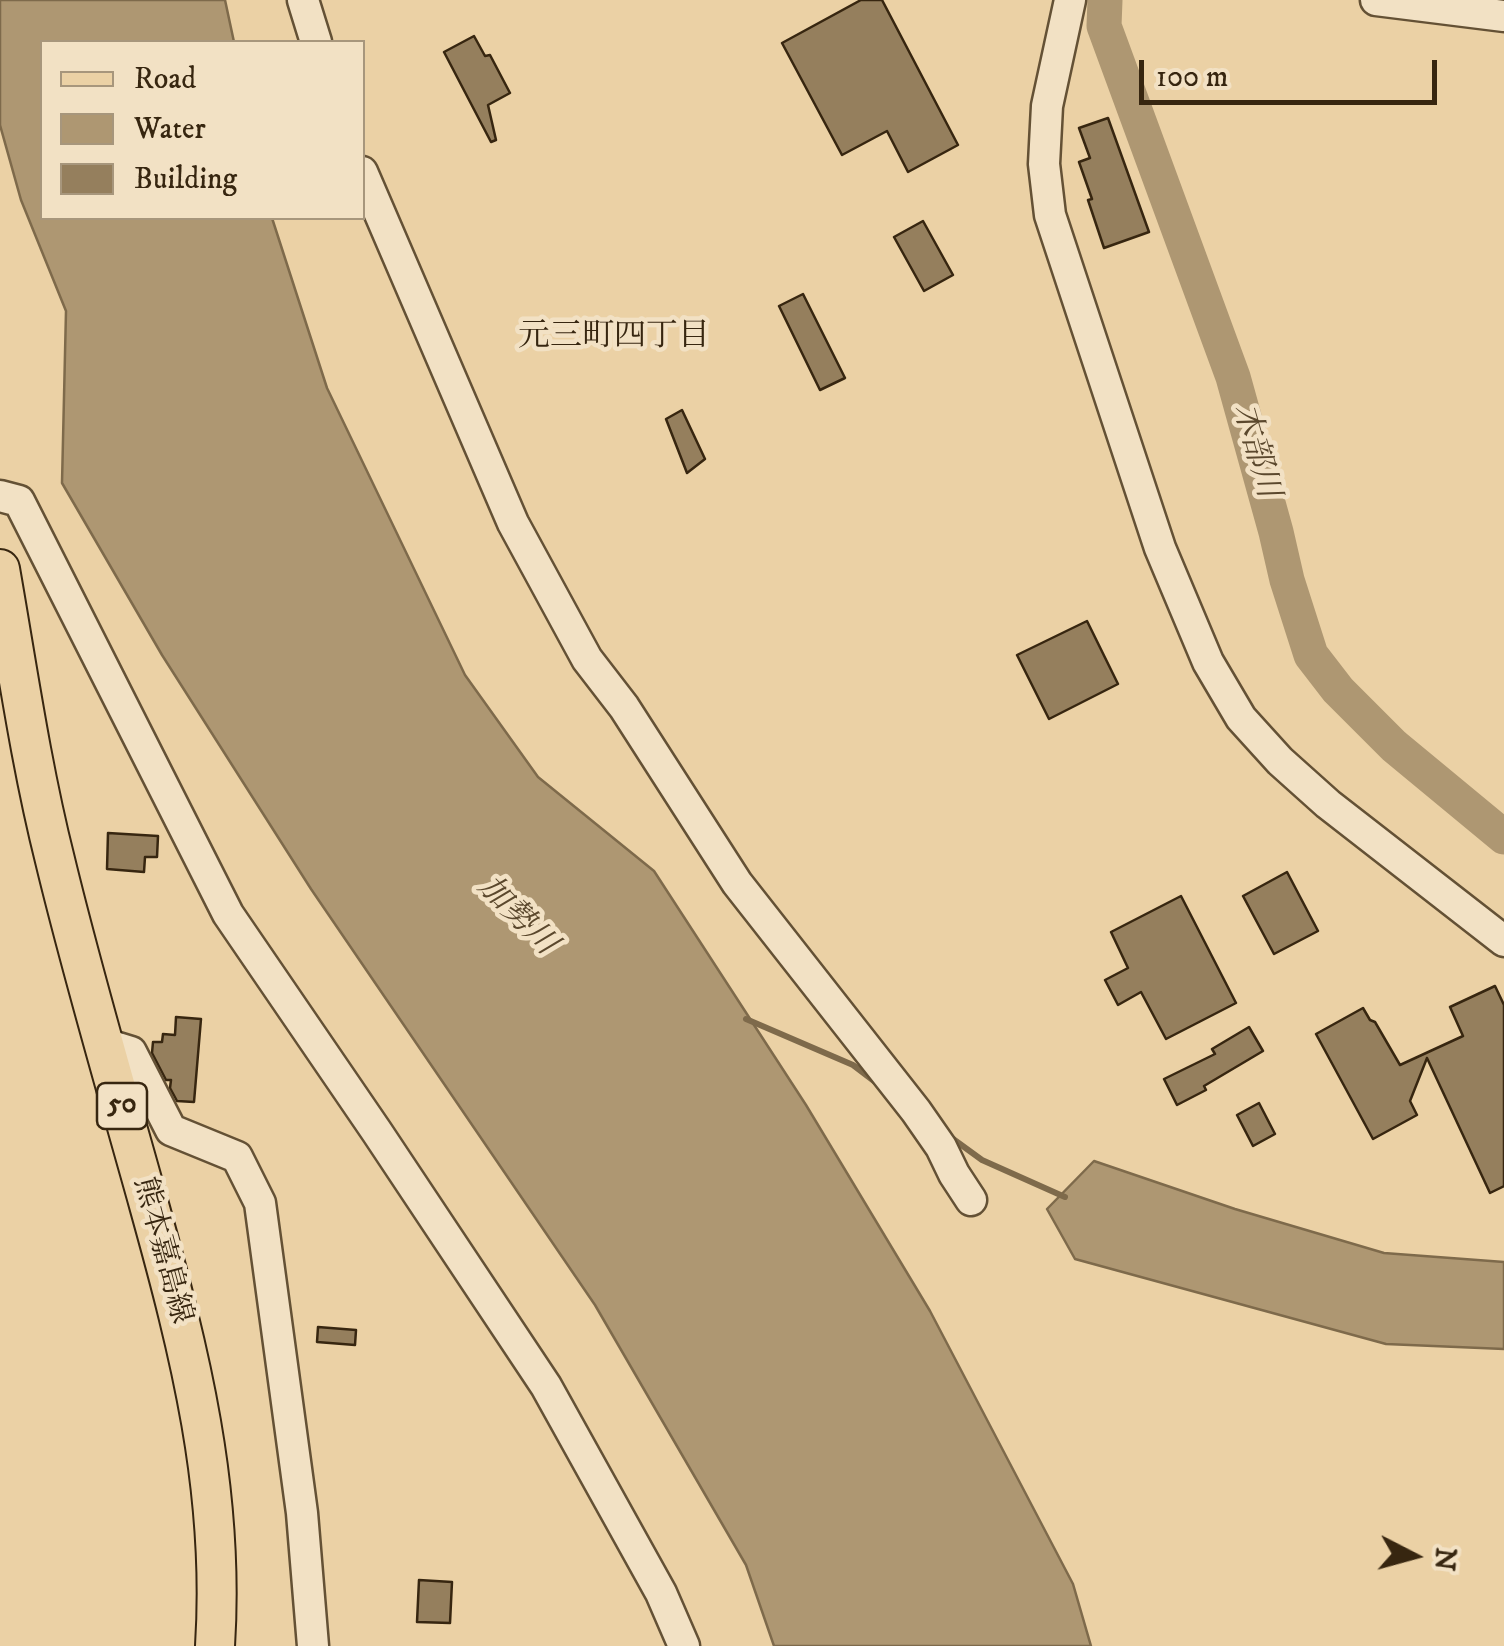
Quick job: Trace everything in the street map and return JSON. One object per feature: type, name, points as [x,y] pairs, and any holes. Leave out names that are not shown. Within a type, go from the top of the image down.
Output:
[{"type":"main road","name":"熊本嘉島線","points":[[0,569],[54,859],[199,1400],[216,1535],[215,1646]]},
{"type":"street","points":[[303,0],[315,40]]},
{"type":"street","points":[[1070,0],[1047,106],[1044,164],[1050,215],[1160,548],[1208,662],[1241,718],[1280,761],[1328,804],[1504,941]]},
{"type":"street","points":[[1376,0],[1504,16]]},
{"type":"street","points":[[365,179],[513,523],[587,658],[624,706],[738,884],[916,1111],[971,1200]]},
{"type":"street","points":[[0,496],[19,500],[228,914],[546,1386],[660,1593],[684,1646]]},
{"type":"street","points":[[105,1044],[130,1052],[171,1130],[236,1157],[260,1203],[302,1513],[314,1646]]},
{"type":"water","name":"加勢川","points":[[0,0],[225,0],[234,40],[40,40],[40,220],[273,220],[327,388],[465,675],[538,777],[654,871],[806,1105],[930,1311],[1073,1584],[1091,1646],[774,1646],[746,1565],[595,1305],[311,889],[162,655],[62,483],[66,311],[21,200],[0,125]]},
{"type":"water","points":[[1094,1161],[1235,1209],[1384,1253],[1504,1262],[1504,1349],[1386,1344],[1075,1259],[1047,1209]]},
{"type":"building","points":[[861,0],[882,0],[958,145],[908,172],[887,131],[842,155],[782,43]]},
{"type":"building","points":[[474,36],[485,56],[490,55],[510,93],[488,105],[496,140],[491,142],[444,52]]},
{"type":"building","points":[[1108,118],[1149,232],[1104,248],[1079,162],[1090,158],[1079,128]]},
{"type":"building","points":[[923,221],[953,275],[924,291],[894,237]]},
{"type":"building","points":[[803,294],[845,378],[820,390],[779,306]]},
{"type":"building","points":[[682,410],[705,459],[687,473],[666,419]]},
{"type":"building","points":[[1087,621],[1118,684],[1049,719],[1017,655]]},
{"type":"building","points":[[108,833],[158,836],[157,857],[145,857],[144,872],[107,869]]},
{"type":"building","points":[[1287,872],[1318,931],[1274,954],[1243,896]]},
{"type":"building","points":[[1181,896],[1236,1003],[1166,1039],[1141,992],[1118,1005],[1105,980],[1128,968],[1111,932]]},
{"type":"building","points":[[1495,986],[1504,1005],[1504,1186],[1490,1193],[1427,1058],[1410,1101],[1417,1115],[1373,1139],[1316,1034],[1363,1008],[1400,1065],[1463,1036],[1450,1007]]},
{"type":"building","points":[[176,1017],[201,1019],[194,1102],[177,1101],[170,1088],[171,1080],[166,1080],[152,1053],[153,1042],[162,1042],[163,1034],[175,1035]]},
{"type":"building","points":[[1249,1027],[1263,1051],[1177,1105],[1164,1079],[1215,1054],[1212,1049]]},
{"type":"building","points":[[1259,1103],[1275,1134],[1253,1146],[1237,1115]]},
{"type":"building","points":[[318,1327],[356,1330],[355,1345],[317,1342]]},
{"type":"building","points":[[419,1580],[452,1582],[450,1623],[417,1622]]},
{"type":"waterway","name":"木部川","points":[[1105,0],[1104,26],[1233,377],[1311,655],[1338,690],[1394,746],[1504,837]]},
{"type":"waterway","points":[[746,1019],[853,1065],[878,1084]]},
{"type":"waterway","points":[[949,1136],[982,1160],[1065,1197]]},
{"type":"district","name":"元三町四丁目","points":[[614,338]]}]
